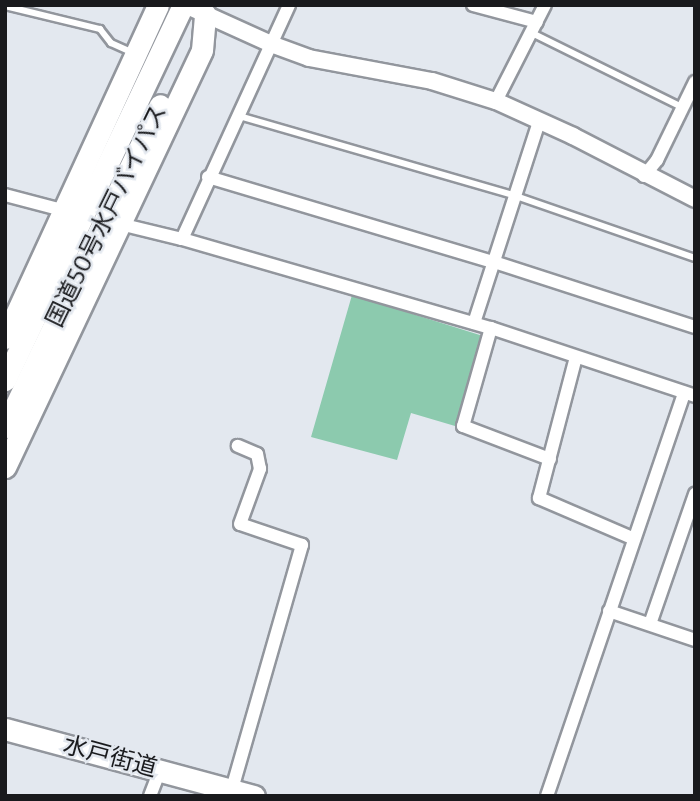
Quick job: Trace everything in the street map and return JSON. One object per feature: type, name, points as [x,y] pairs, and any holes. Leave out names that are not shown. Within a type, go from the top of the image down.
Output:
[{"type":"main road","name":"国道50号水戸バイパス","points":[[5,380],[184,5]]},
{"type":"main road","points":[[5,338],[136,54],[164,6]]},
{"type":"main road","points":[[5,467],[202,50],[207,9]]},
{"type":"main road","name":"国道50号水戸バイパス","points":[[5,427],[207,9]]},
{"type":"main road","name":"水戸街道","points":[[5,729],[254,796]]},
{"type":"street","points":[[184,5],[207,9],[271,44],[325,62],[432,81],[496,101],[540,119],[644,176],[695,200]]},
{"type":"street","points":[[182,239],[208,177],[289,5]]},
{"type":"street","points":[[473,5],[534,27]]},
{"type":"street","points":[[496,101],[545,5]]},
{"type":"street","points":[[644,176],[657,160],[688,102],[695,82]]},
{"type":"street","points":[[474,323],[540,119]]},
{"type":"street","points":[[208,177],[494,262],[695,327]]},
{"type":"street","points":[[5,195],[65,211]]},
{"type":"street","points":[[120,224],[182,239],[491,328],[690,395],[632,538],[547,796]]},
{"type":"street","points":[[491,328],[463,426],[550,459]]},
{"type":"street","points":[[576,357],[539,498],[632,538]]},
{"type":"street","points":[[232,789],[302,545],[240,524],[260,469],[257,454],[238,446]]},
{"type":"street","points":[[650,624],[695,494]]},
{"type":"street","points":[[609,611],[695,640]]},
{"type":"street","points":[[150,796],[160,770]]},
{"type":"lane","points":[[5,6],[100,29],[111,43],[136,54]]},
{"type":"lane","points":[[534,27],[688,102]]},
{"type":"lane","points":[[237,116],[516,197],[695,258]]},
{"type":"green space","points":[[352,295],[483,336],[455,426],[411,413],[397,460],[311,437]]}]
